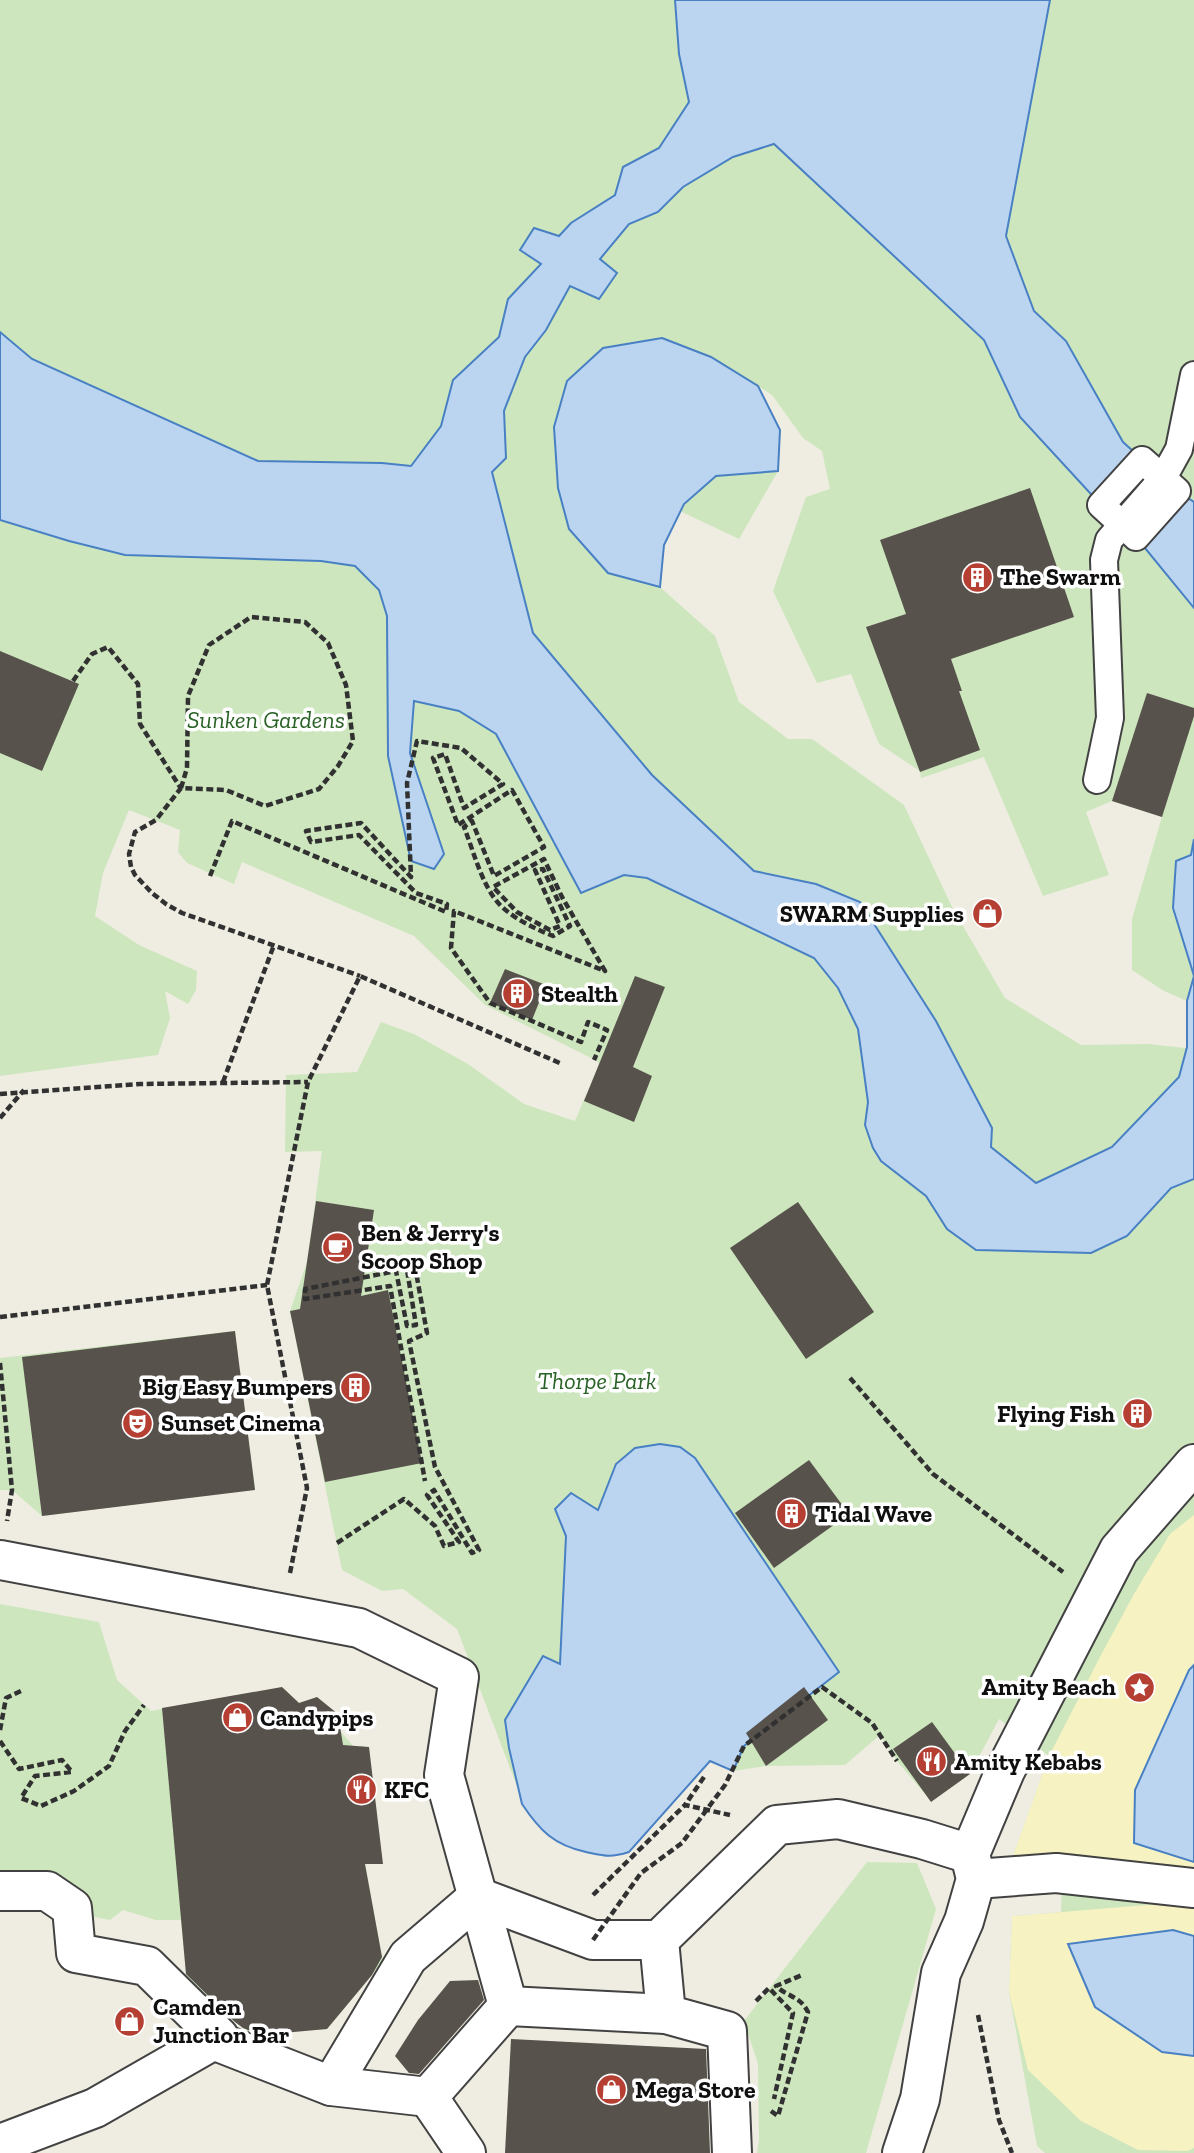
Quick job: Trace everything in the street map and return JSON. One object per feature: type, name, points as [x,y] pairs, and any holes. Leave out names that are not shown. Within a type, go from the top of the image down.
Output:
[{"type":"street","points":[[902,2153],[920,2099],[941,1973],[964,1921],[973,1867],[1005,1771],[1119,1550],[1194,1464]]},
{"type":"street","points":[[0,1560],[359,1628],[459,1677],[444,1775],[508,2006]]},
{"type":"street","points":[[478,1897],[582,1936],[659,1940],[777,1825],[838,1819],[922,1839],[973,1867],[1194,1888]]},
{"type":"street","points":[[0,1891],[47,1891],[72,1908],[76,1953],[147,1966],[219,2037],[95,2108],[0,2144]]},
{"type":"street","points":[[331,2086],[408,1957],[478,1897]]},
{"type":"street","points":[[659,1940],[666,2014]]},
{"type":"street","points":[[508,2006],[666,2014],[727,2031],[732,2153]]},
{"type":"street","points":[[428,2097],[508,2006]]},
{"type":"street","points":[[213,2040],[331,2086],[428,2097],[466,2153]]},
{"type":"lane","points":[[1163,478],[1179,449],[1194,375]]},
{"type":"lane","points":[[1142,460],[1163,478],[1177,491],[1136,537],[1101,505],[1142,460]]},
{"type":"lane","points":[[1097,780],[1110,718],[1104,560],[1110,540],[1121,524]]},
{"type":"path","points":[[181,788],[226,790],[265,806],[319,789],[338,766],[353,741],[346,685],[328,643],[305,622],[251,617],[209,645],[188,696],[187,768],[181,788],[156,820],[135,832],[129,854],[135,875],[152,893],[182,913],[360,976],[562,1064]]},
{"type":"path","points":[[73,681],[92,654],[108,647],[138,684],[140,724],[181,788]]},
{"type":"path","points":[[210,876],[232,821],[446,912],[447,904],[416,893],[359,835],[311,842],[306,831],[361,823],[411,877],[407,783],[417,741],[461,748],[503,784],[464,808],[445,754],[433,758],[458,825],[512,790],[544,847],[494,876],[472,821],[464,827],[493,895],[500,905],[522,922],[553,936],[570,926],[542,869],[535,870],[560,926],[551,930],[517,912],[493,887],[544,859],[562,897],[605,971],[454,911],[451,948],[491,1003],[580,1042],[588,1022],[607,1030],[594,1060]]},
{"type":"path","points":[[223,1083],[274,946]]},
{"type":"path","points":[[282,1614],[307,1488],[267,1285],[308,1082],[360,976]]},
{"type":"path","points":[[0,1094],[24,1090],[139,1084],[308,1082]]},
{"type":"path","points":[[0,1118],[24,1090]]},
{"type":"path","points":[[337,1543],[404,1499],[435,1526],[444,1546],[459,1542],[427,1495],[434,1490],[472,1553],[479,1549],[435,1467],[409,1341],[427,1333],[415,1272],[407,1270],[416,1325],[407,1326],[396,1271],[305,1289],[305,1299],[390,1286],[425,1481]]},
{"type":"path","points":[[0,1317],[267,1285]]},
{"type":"path","points":[[0,1363],[12,1490],[0,1560]]},
{"type":"path","points":[[850,1378],[933,1474],[1068,1575],[1098,1591]]},
{"type":"path","points":[[582,1936],[641,1873],[682,1843],[726,1785],[744,1746],[822,1687],[872,1723],[897,1761]]},
{"type":"path","points":[[0,1730],[6,1698],[21,1691]]},
{"type":"path","points":[[0,1741],[19,1769],[62,1759],[72,1772],[35,1776],[21,1798],[41,1806],[74,1791],[109,1766],[125,1731],[144,1705]]},
{"type":"path","points":[[582,1936],[587,1900],[685,1805],[704,1777]]},
{"type":"path","points":[[685,1805],[777,1825]]},
{"type":"path","points":[[752,2005],[769,1988],[793,2013],[771,2111],[778,2116],[807,2012],[802,2001],[783,1993],[776,1986],[802,1975]]},
{"type":"path","points":[[978,2015],[999,2120],[1012,2153]]},
{"type":"green space","name":"Thorpe Park","points":[[0,0],[675,0],[679,54],[984,340],[1020,417],[1136,537],[1194,608],[1194,2153],[0,2153]]},
{"type":"green space","points":[[1050,0],[1194,0],[1194,502],[1177,491],[1123,442],[1066,341],[1034,311],[1006,236]]},
{"type":"sand","name":"Amity Beach","points":[[1194,1515],[1194,1882],[1007,1872],[1049,1756],[1101,1655],[1170,1534]]},
{"type":"sand","points":[[1183,1902],[1194,1908],[1194,2148],[1188,2151],[1138,2150],[1081,2121],[1028,2070],[1009,1992],[1012,1916]]},
{"type":"shaded area","points":[[758,386],[772,395],[803,438],[822,451],[830,489],[806,497],[773,591],[817,683],[851,674],[879,744],[920,771],[921,778],[984,757],[1043,896],[1109,875],[1086,812],[1112,801],[1162,817],[1132,919],[1132,970],[1164,991],[1187,1001],[1194,1001],[1194,1049],[1148,1044],[1081,1045],[1005,998],[953,909],[904,805],[812,739],[788,739],[739,702],[715,636],[660,587],[664,545],[680,511],[739,539],[778,471],[780,430]]},
{"type":"shaded area","points":[[129,810],[180,830],[178,852],[187,863],[234,884],[242,862],[414,936],[485,1005],[599,1064],[575,1121],[524,1104],[468,1064],[414,1034],[381,1022],[357,1072],[286,1075],[285,1152],[322,1151],[307,1262],[290,1311],[342,1570],[382,1591],[403,1589],[457,1629],[526,1810],[629,1852],[710,1761],[733,1771],[766,1766],[845,1765],[880,1735],[897,1761],[931,1801],[970,1774],[999,1719],[1049,1756],[1007,1872],[1062,1874],[1061,1912],[1012,1916],[1009,1992],[1037,2146],[1045,2153],[866,2153],[936,1909],[917,1863],[867,1862],[744,2021],[758,2064],[757,2153],[0,2153],[0,1881],[89,1916],[110,1920],[123,1910],[156,1920],[181,1920],[187,1985],[252,2035],[327,2029],[383,1961],[365,1864],[382,1864],[369,1747],[353,1746],[317,1697],[299,1703],[282,1687],[151,1711],[117,1680],[99,1622],[0,1604],[0,1490],[12,1490],[42,1516],[255,1489],[234,1331],[0,1358],[0,1076],[158,1055],[170,1018],[165,991],[188,1004],[196,990],[197,971],[139,945],[95,916],[103,873]]},
{"type":"water","points":[[675,0],[1050,0],[1006,236],[1034,311],[1066,341],[1123,442],[1177,491],[1194,502],[1194,608],[1136,537],[1101,505],[1020,417],[984,340],[774,144],[733,157],[683,187],[658,212],[629,224],[600,259],[617,273],[599,299],[570,286],[546,330],[525,357],[504,411],[506,458],[492,472],[533,633],[652,775],[754,871],[816,884],[860,902],[936,1021],[992,1128],[991,1147],[1036,1183],[1112,1147],[1179,1077],[1187,1047],[1187,1001],[1194,976],[1194,1179],[1171,1188],[1127,1236],[1091,1253],[976,1250],[947,1229],[926,1196],[881,1161],[873,1148],[865,1125],[868,1102],[858,1029],[838,988],[814,958],[647,878],[624,875],[581,893],[496,734],[459,711],[414,701],[410,753],[444,854],[434,869],[411,861],[388,756],[387,616],[379,590],[355,566],[321,561],[125,555],[0,520],[0,332],[32,359],[258,461],[411,466],[441,426],[453,380],[499,337],[508,299],[541,264],[520,250],[534,228],[559,236],[571,223],[615,195],[623,167],[659,148],[689,102],[679,54]]},
{"type":"water","points":[[662,338],[711,357],[758,386],[780,430],[778,471],[716,476],[684,504],[664,545],[660,587],[608,573],[569,529],[558,488],[554,427],[567,381],[603,348]]},
{"type":"water","points":[[1194,839],[1194,976],[1173,908],[1176,861],[1191,855]]},
{"type":"water","points":[[660,1444],[680,1447],[695,1458],[839,1672],[744,1746],[733,1771],[710,1761],[629,1852],[603,1855],[575,1849],[556,1841],[529,1814],[522,1804],[505,1720],[543,1656],[560,1664],[566,1536],[555,1509],[571,1493],[598,1510],[616,1464],[635,1448]]},
{"type":"water","points":[[1194,1665],[1194,1862],[1134,1843],[1135,1790],[1189,1670]]},
{"type":"water","points":[[1173,1930],[1194,1936],[1194,2056],[1162,2052],[1095,2007],[1068,1944]]},
{"type":"building","name":"The Swarm","points":[[1030,488],[1074,617],[951,659],[980,750],[920,772],[866,627],[906,614],[880,540]]},
{"type":"building","points":[[0,651],[79,684],[42,771],[0,753]]},
{"type":"building","points":[[1147,693],[1194,708],[1194,716],[1162,817],[1112,801]]},
{"type":"building","name":"Stealth","points":[[505,969],[546,985],[532,1020],[490,1003]]},
{"type":"building","points":[[635,976],[665,987],[633,1067],[652,1076],[634,1122],[584,1101]]},
{"type":"building","name":"Big Easy Bumpers","points":[[316,1201],[374,1210],[361,1296],[388,1290],[422,1463],[325,1482],[290,1311],[300,1309]]},
{"type":"building","points":[[798,1202],[874,1312],[806,1359],[730,1248]]},
{"type":"building","name":"Sunset Cinema","points":[[235,1331],[255,1490],[42,1516],[22,1357]]},
{"type":"building","name":"Tidal Wave","points":[[809,1460],[849,1514],[774,1568],[735,1513]]},
{"type":"building","points":[[282,1687],[299,1703],[317,1697],[338,1714],[343,1745],[369,1747],[383,1864],[365,1864],[382,1957],[372,1975],[327,2029],[260,2035],[235,2022],[186,1974],[162,1708]]},
{"type":"building","points":[[804,1687],[828,1720],[766,1766],[746,1733]]},
{"type":"building","name":"Amity Kebabs","points":[[932,1722],[970,1774],[931,1802],[893,1749]]},
{"type":"building","points":[[478,1980],[484,2000],[419,2074],[409,2073],[395,2056],[418,2020],[450,1981]]},
{"type":"building","name":"Mega Store","points":[[511,2039],[706,2049],[710,2153],[505,2153]]},
{"type":"place","name":"The Swarm","points":[[977,577]]},
{"type":"place","name":"SWARM Supplies","points":[[987,914]]},
{"type":"place","name":"Stealth","points":[[518,994]]},
{"type":"place","name":"Ben & Jerry's Scoop Shop","points":[[338,1247]]},
{"type":"place","name":"Big Easy Bumpers","points":[[356,1387]]},
{"type":"place","name":"Flying Fish","points":[[1138,1414]]},
{"type":"place","name":"Sunset Cinema","points":[[138,1423]]},
{"type":"place","name":"Tidal Wave","points":[[792,1514]]},
{"type":"place","name":"Amity Beach","points":[[1139,1687]]},
{"type":"place","name":"Candypips","points":[[237,1718]]},
{"type":"place","name":"Amity Kebabs","points":[[931,1762]]},
{"type":"place","name":"KFC","points":[[361,1790]]},
{"type":"place","name":"Camden Junction Bar","points":[[130,2021]]},
{"type":"place","name":"Mega Store","points":[[612,2090]]},
{"type":"park label","name":"Sunken Gardens","points":[[266,720]]}]
